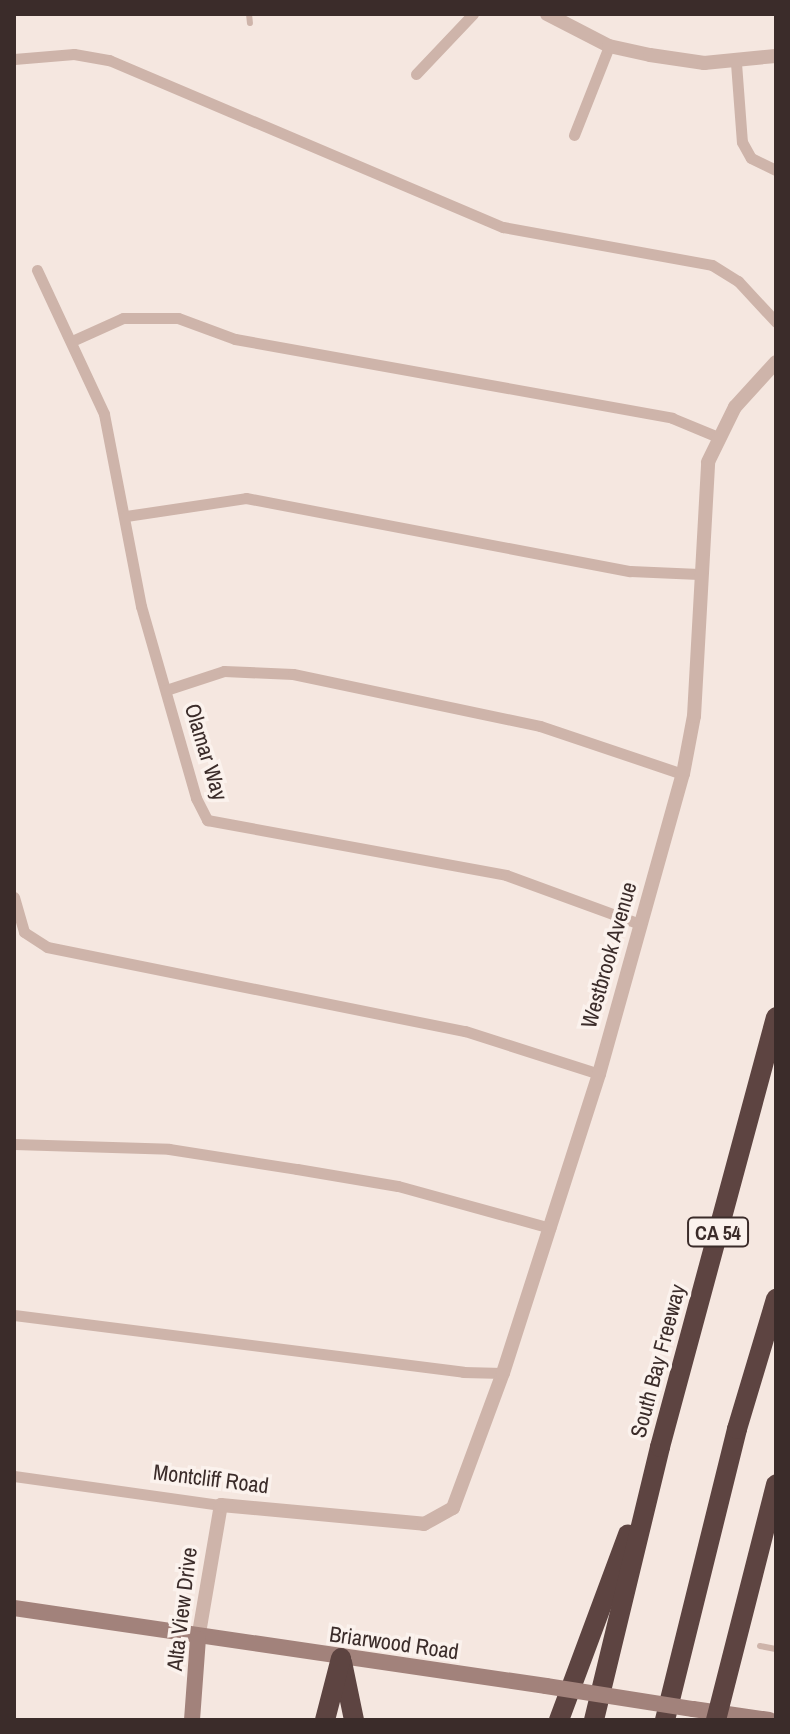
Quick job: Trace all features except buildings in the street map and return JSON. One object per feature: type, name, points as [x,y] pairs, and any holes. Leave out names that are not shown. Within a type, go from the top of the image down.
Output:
[{"type":"highway","name":"South Bay Freeway","points":[[594,1720],[660,1447],[776,1017]]},
{"type":"highway","points":[[665,1720],[737,1429],[776,1299]]},
{"type":"highway","points":[[559,1720],[660,1447]]},
{"type":"highway","points":[[717,1716],[776,1485]]},
{"type":"highway","points":[[325,1720],[341,1658]]},
{"type":"highway","points":[[341,1658],[354,1720]]},
{"type":"main road","name":"Briarwood Road","points":[[14,1608],[198,1639],[546,1686],[693,1709],[717,1716],[769,1720]]},
{"type":"main road","name":"Alta View Drive","points":[[192,1720],[198,1639]]},
{"type":"street","points":[[416,74],[473,14]]},
{"type":"street","points":[[547,14],[609,46],[704,63],[736,63],[776,56]]},
{"type":"street","points":[[574,135],[609,46]]},
{"type":"street","points":[[14,59],[74,54],[109,60],[503,227],[712,265],[738,281],[776,322]]},
{"type":"street","points":[[736,63],[742,142],[751,158],[776,170]]},
{"type":"street","name":"Olamar Way","points":[[37,270],[104,414],[141,606],[196,798],[207,820],[506,875],[640,924]]},
{"type":"street","points":[[72,341],[123,318],[178,318],[235,339],[672,418],[718,437]]},
{"type":"street","name":"Westbrook Avenue","points":[[404,1519],[424,1524],[453,1508],[503,1373],[550,1228],[599,1074],[683,774],[694,716],[699,574],[708,462],[718,437],[743,396],[776,362]]},
{"type":"street","points":[[126,516],[229,497],[263,500],[630,571],[699,574]]},
{"type":"street","points":[[166,690],[224,671],[293,674],[540,726],[683,774]]},
{"type":"street","points":[[14,897],[24,932],[47,947],[453,1028],[599,1074]]},
{"type":"street","points":[[14,1144],[169,1149],[359,1179],[550,1228]]},
{"type":"street","points":[[14,1315],[463,1372],[503,1373]]},
{"type":"street","name":"Montcliff Road","points":[[14,1476],[221,1505],[404,1519]]},
{"type":"street","name":"Alta View Drive","points":[[198,1639],[221,1505]]},
{"type":"lane","points":[[249,14],[250,23]]},
{"type":"lane","points":[[760,1646],[776,1649]]}]
